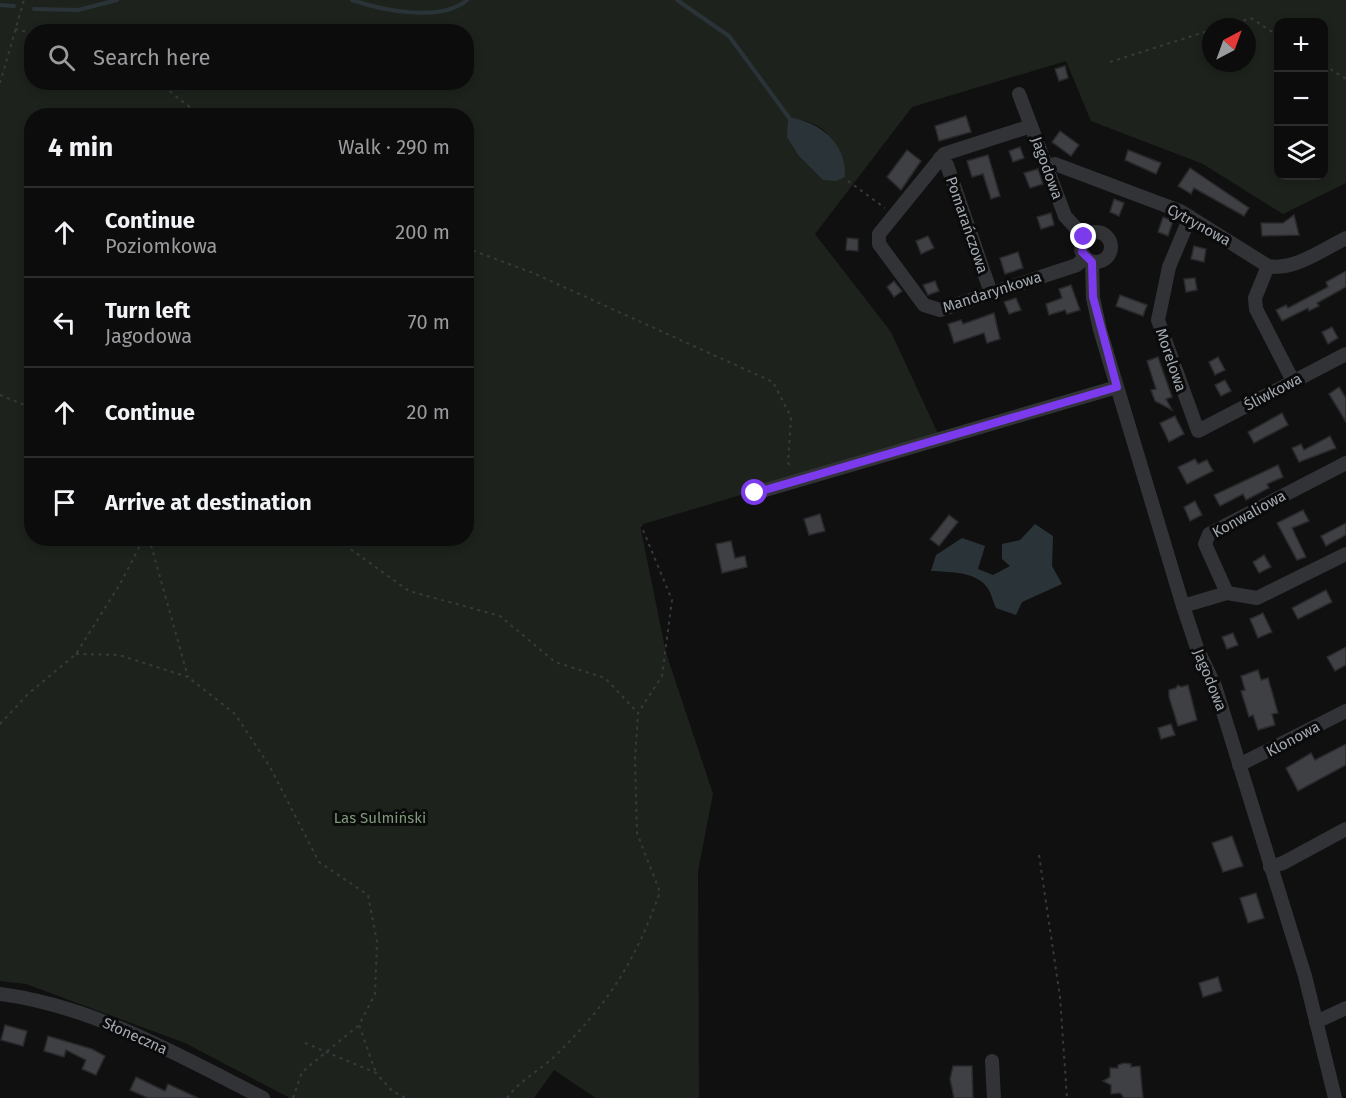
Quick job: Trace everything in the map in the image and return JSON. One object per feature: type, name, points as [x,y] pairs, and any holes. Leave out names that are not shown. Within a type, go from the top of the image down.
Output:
[{"type":"street","name":"Jagodowa","points":[[1019,94],[1065,216],[1084,237]]},
{"type":"street","name":"Mandarynkowa","points":[[1031,126],[948,152],[940,158],[879,234],[879,244],[924,305],[940,310],[1089,260]]},
{"type":"street","name":"Pomarańczowa","points":[[940,158],[947,165],[991,293]]},
{"type":"street","name":"Cytrynowa","points":[[1047,166],[1055,164],[1190,217],[1268,266]]},
{"type":"street","name":"Morelowa","points":[[1190,217],[1169,267],[1158,320],[1196,429],[1201,430]]},
{"type":"street","points":[[1092,232],[1102,233],[1111,244],[1106,258],[1089,260],[1081,247],[1084,237],[1092,232]]},
{"type":"street","points":[[1293,381],[1256,309],[1255,298],[1268,266],[1276,267],[1296,263],[1346,238]]},
{"type":"street","name":"Jagodowa","points":[[1089,260],[1093,297],[1117,387],[1183,606],[1197,648],[1215,686],[1305,976],[1335,1098]]},
{"type":"street","name":"Śliwkowa","points":[[1201,430],[1346,354]]},
{"type":"street","points":[[755,493],[1117,387]]},
{"type":"street","name":"Konwaliowa","points":[[1227,593],[1204,544],[1209,534],[1346,463]]},
{"type":"street","points":[[1183,606],[1227,593],[1257,598],[1346,554]]},
{"type":"street","name":"Klonowa","points":[[1239,765],[1346,711]]},
{"type":"street","points":[[1270,867],[1283,863],[1346,829]]},
{"type":"street","name":"Słoneczna","points":[[0,994],[26,998],[97,1019],[183,1057],[263,1098]]},
{"type":"street","points":[[1316,1022],[1346,1008]]},
{"type":"street","points":[[992,1061],[994,1098]]},
{"type":"path","points":[[0,84],[24,0]]},
{"type":"path","points":[[1256,21],[1274,33]]},
{"type":"path","points":[[15,29],[24,31]]},
{"type":"path","points":[[1110,62],[1202,33]]},
{"type":"path","points":[[1328,68],[1346,80]]},
{"type":"path","points":[[168,90],[191,108]]},
{"type":"path","points":[[848,181],[894,215]]},
{"type":"path","points":[[474,251],[533,273],[773,382],[791,417],[788,463],[800,481]]},
{"type":"path","points":[[0,395],[24,405]]},
{"type":"path","points":[[507,1098],[555,1056],[607,1001],[642,941],[660,892],[637,833],[635,759],[638,713],[662,676],[672,600],[641,525]]},
{"type":"path","points":[[0,724],[28,694],[76,654],[120,584],[140,546]]},
{"type":"path","points":[[151,546],[189,677]]},
{"type":"path","points":[[348,546],[409,591],[500,616],[555,662],[605,678],[638,713]]},
{"type":"path","points":[[76,654],[119,655],[189,677],[235,714],[270,768],[319,862],[368,895],[377,942],[375,994],[359,1025],[302,1072],[293,1098]]},
{"type":"path","points":[[1039,855],[1060,997],[1067,1098]]},
{"type":"path","points":[[359,1025],[376,1073],[392,1091],[406,1098]]},
{"type":"path","points":[[305,1043],[376,1073]]},
{"type":"green space","name":"Las Sulmiński","points":[[0,0],[1346,0],[1346,183],[1283,214],[1203,164],[1091,121],[1066,61],[912,107],[815,234],[891,332],[939,436],[640,525],[666,653],[713,794],[698,871],[699,1098],[596,1098],[554,1070],[534,1098],[290,1098],[185,1043],[26,984],[0,981]],"holes":[[[788,117],[819,126],[834,143],[837,151],[823,180],[793,147],[788,130]]]},
{"type":"shaded area","points":[[788,117],[811,124],[829,136],[841,154],[845,177],[836,181],[823,180],[798,155],[787,137]]},
{"type":"shaded area","points":[[1035,524],[1053,536],[1052,566],[1062,584],[1022,602],[1016,615],[996,608],[988,588],[975,577],[960,573],[931,571],[936,555],[962,538],[985,546],[978,569],[993,575],[1010,566],[1002,559],[1002,544],[1020,540]]},
{"type":"building","points":[[1065,66],[1068,78],[1059,81],[1055,69]]},
{"type":"building","points":[[966,116],[971,132],[939,141],[935,126]]},
{"type":"building","points":[[1060,131],[1079,145],[1071,156],[1052,142]]},
{"type":"building","points":[[1020,147],[1024,158],[1013,162],[1009,151]]},
{"type":"building","points":[[907,150],[921,161],[901,190],[887,177]]},
{"type":"building","points":[[1128,150],[1161,163],[1156,174],[1125,160]]},
{"type":"building","points":[[988,155],[1000,196],[991,199],[983,174],[972,177],[967,161]]},
{"type":"building","points":[[1190,168],[1249,208],[1244,216],[1194,188],[1191,194],[1178,186]]},
{"type":"building","points":[[1038,169],[1043,184],[1030,188],[1024,173]]},
{"type":"building","points":[[1114,199],[1124,203],[1119,216],[1110,212]]},
{"type":"building","points":[[1051,213],[1054,225],[1041,229],[1037,217]]},
{"type":"building","points":[[1294,215],[1299,235],[1262,236],[1261,223],[1283,223]]},
{"type":"building","points":[[1163,217],[1173,221],[1168,236],[1158,232]]},
{"type":"building","points":[[928,236],[934,248],[921,254],[916,241]]},
{"type":"building","points":[[847,238],[858,239],[858,251],[846,250]]},
{"type":"building","points":[[1194,246],[1206,249],[1204,262],[1191,259]]},
{"type":"building","points":[[1018,252],[1023,268],[1005,274],[1000,258]]},
{"type":"building","points":[[1346,271],[1346,287],[1317,303],[1319,306],[1309,311],[1308,308],[1282,321],[1276,310],[1286,305],[1288,308],[1328,287],[1326,282]]},
{"type":"building","points":[[1195,278],[1197,290],[1186,292],[1184,279]]},
{"type":"building","points":[[894,281],[902,291],[894,297],[887,287]]},
{"type":"building","points":[[935,281],[939,291],[928,295],[923,285]]},
{"type":"building","points":[[1071,285],[1080,310],[1067,314],[1065,310],[1049,315],[1046,304],[1062,298],[1059,289]]},
{"type":"building","points":[[1120,295],[1147,305],[1143,316],[1116,306]]},
{"type":"building","points":[[1016,298],[1021,310],[1009,314],[1004,302]]},
{"type":"building","points":[[994,313],[1000,339],[987,343],[984,333],[954,343],[948,324],[961,320],[963,324]]},
{"type":"building","points":[[1332,327],[1338,338],[1328,344],[1322,332]]},
{"type":"building","points":[[1158,357],[1172,397],[1166,399],[1172,410],[1155,401],[1151,390],[1156,389],[1147,361]]},
{"type":"building","points":[[1218,357],[1225,370],[1215,375],[1209,362]]},
{"type":"building","points":[[1225,380],[1231,391],[1221,396],[1215,385]]},
{"type":"building","points":[[1339,387],[1346,398],[1346,422],[1329,394]]},
{"type":"building","points":[[1282,413],[1288,425],[1254,443],[1248,432]]},
{"type":"building","points":[[1175,416],[1184,434],[1169,442],[1160,423]]},
{"type":"building","points":[[1330,436],[1336,448],[1299,462],[1292,448],[1301,444],[1304,450]]},
{"type":"building","points":[[1195,459],[1198,464],[1207,460],[1213,471],[1187,484],[1178,467]]},
{"type":"building","points":[[1278,465],[1283,477],[1267,484],[1269,488],[1246,500],[1243,494],[1220,506],[1214,495]]},
{"type":"building","points":[[1195,501],[1202,515],[1190,521],[1184,507]]},
{"type":"building","points":[[1303,510],[1309,521],[1292,528],[1306,557],[1297,560],[1277,523]]},
{"type":"building","points":[[820,514],[825,531],[809,535],[804,519]]},
{"type":"building","points":[[949,515],[958,522],[939,546],[930,539]]},
{"type":"building","points":[[1346,523],[1346,535],[1326,546],[1321,536]]},
{"type":"building","points":[[731,541],[735,558],[745,556],[747,567],[722,573],[716,544]]},
{"type":"building","points":[[1264,555],[1271,567],[1259,573],[1253,562]]},
{"type":"building","points":[[1326,590],[1332,602],[1298,619],[1292,608]]},
{"type":"building","points":[[1263,613],[1272,632],[1258,638],[1250,619]]},
{"type":"building","points":[[1233,633],[1238,645],[1227,649],[1222,637]]},
{"type":"building","points":[[1346,647],[1346,665],[1335,671],[1327,657]]},
{"type":"building","points":[[1258,670],[1261,680],[1268,678],[1278,713],[1272,714],[1275,725],[1258,730],[1253,715],[1249,717],[1241,691],[1245,690],[1241,676]]},
{"type":"building","points":[[1178,685],[1181,687],[1188,685],[1197,720],[1178,726],[1169,690]]},
{"type":"building","points":[[1171,724],[1175,735],[1161,739],[1158,728]]},
{"type":"building","points":[[1346,744],[1346,765],[1298,791],[1286,768],[1311,753],[1315,760]]},
{"type":"building","points":[[1232,836],[1243,866],[1223,872],[1212,843]]},
{"type":"building","points":[[1256,893],[1264,918],[1248,923],[1240,898]]},
{"type":"building","points":[[1218,977],[1222,991],[1203,997],[1199,983]]},
{"type":"building","points":[[5,1025],[27,1031],[23,1046],[1,1040]]},
{"type":"building","points":[[48,1036],[92,1049],[105,1056],[96,1075],[82,1069],[86,1060],[66,1050],[64,1057],[44,1051]]},
{"type":"building","points":[[1131,1064],[1131,1067],[1140,1066],[1143,1098],[1124,1098],[1120,1093],[1111,1094],[1111,1085],[1103,1081],[1110,1077],[1110,1068],[1118,1068],[1118,1065]]},
{"type":"building","points":[[953,1066],[972,1066],[973,1098],[954,1098],[950,1079]]},
{"type":"building","points":[[136,1077],[165,1091],[168,1084],[198,1098],[148,1098],[130,1090]]},
{"type":"waterway","points":[[34,9],[78,10],[117,0]]},
{"type":"waterway","points":[[352,0],[394,10],[427,13],[456,7],[467,0]]},
{"type":"waterway","points":[[677,0],[729,36],[790,119]]},
{"type":"waterway","points":[[0,5],[14,6]]},
{"type":"route","points":[[755,493],[1117,387],[1093,297],[1092,262],[1082,252],[1084,237]]}]
